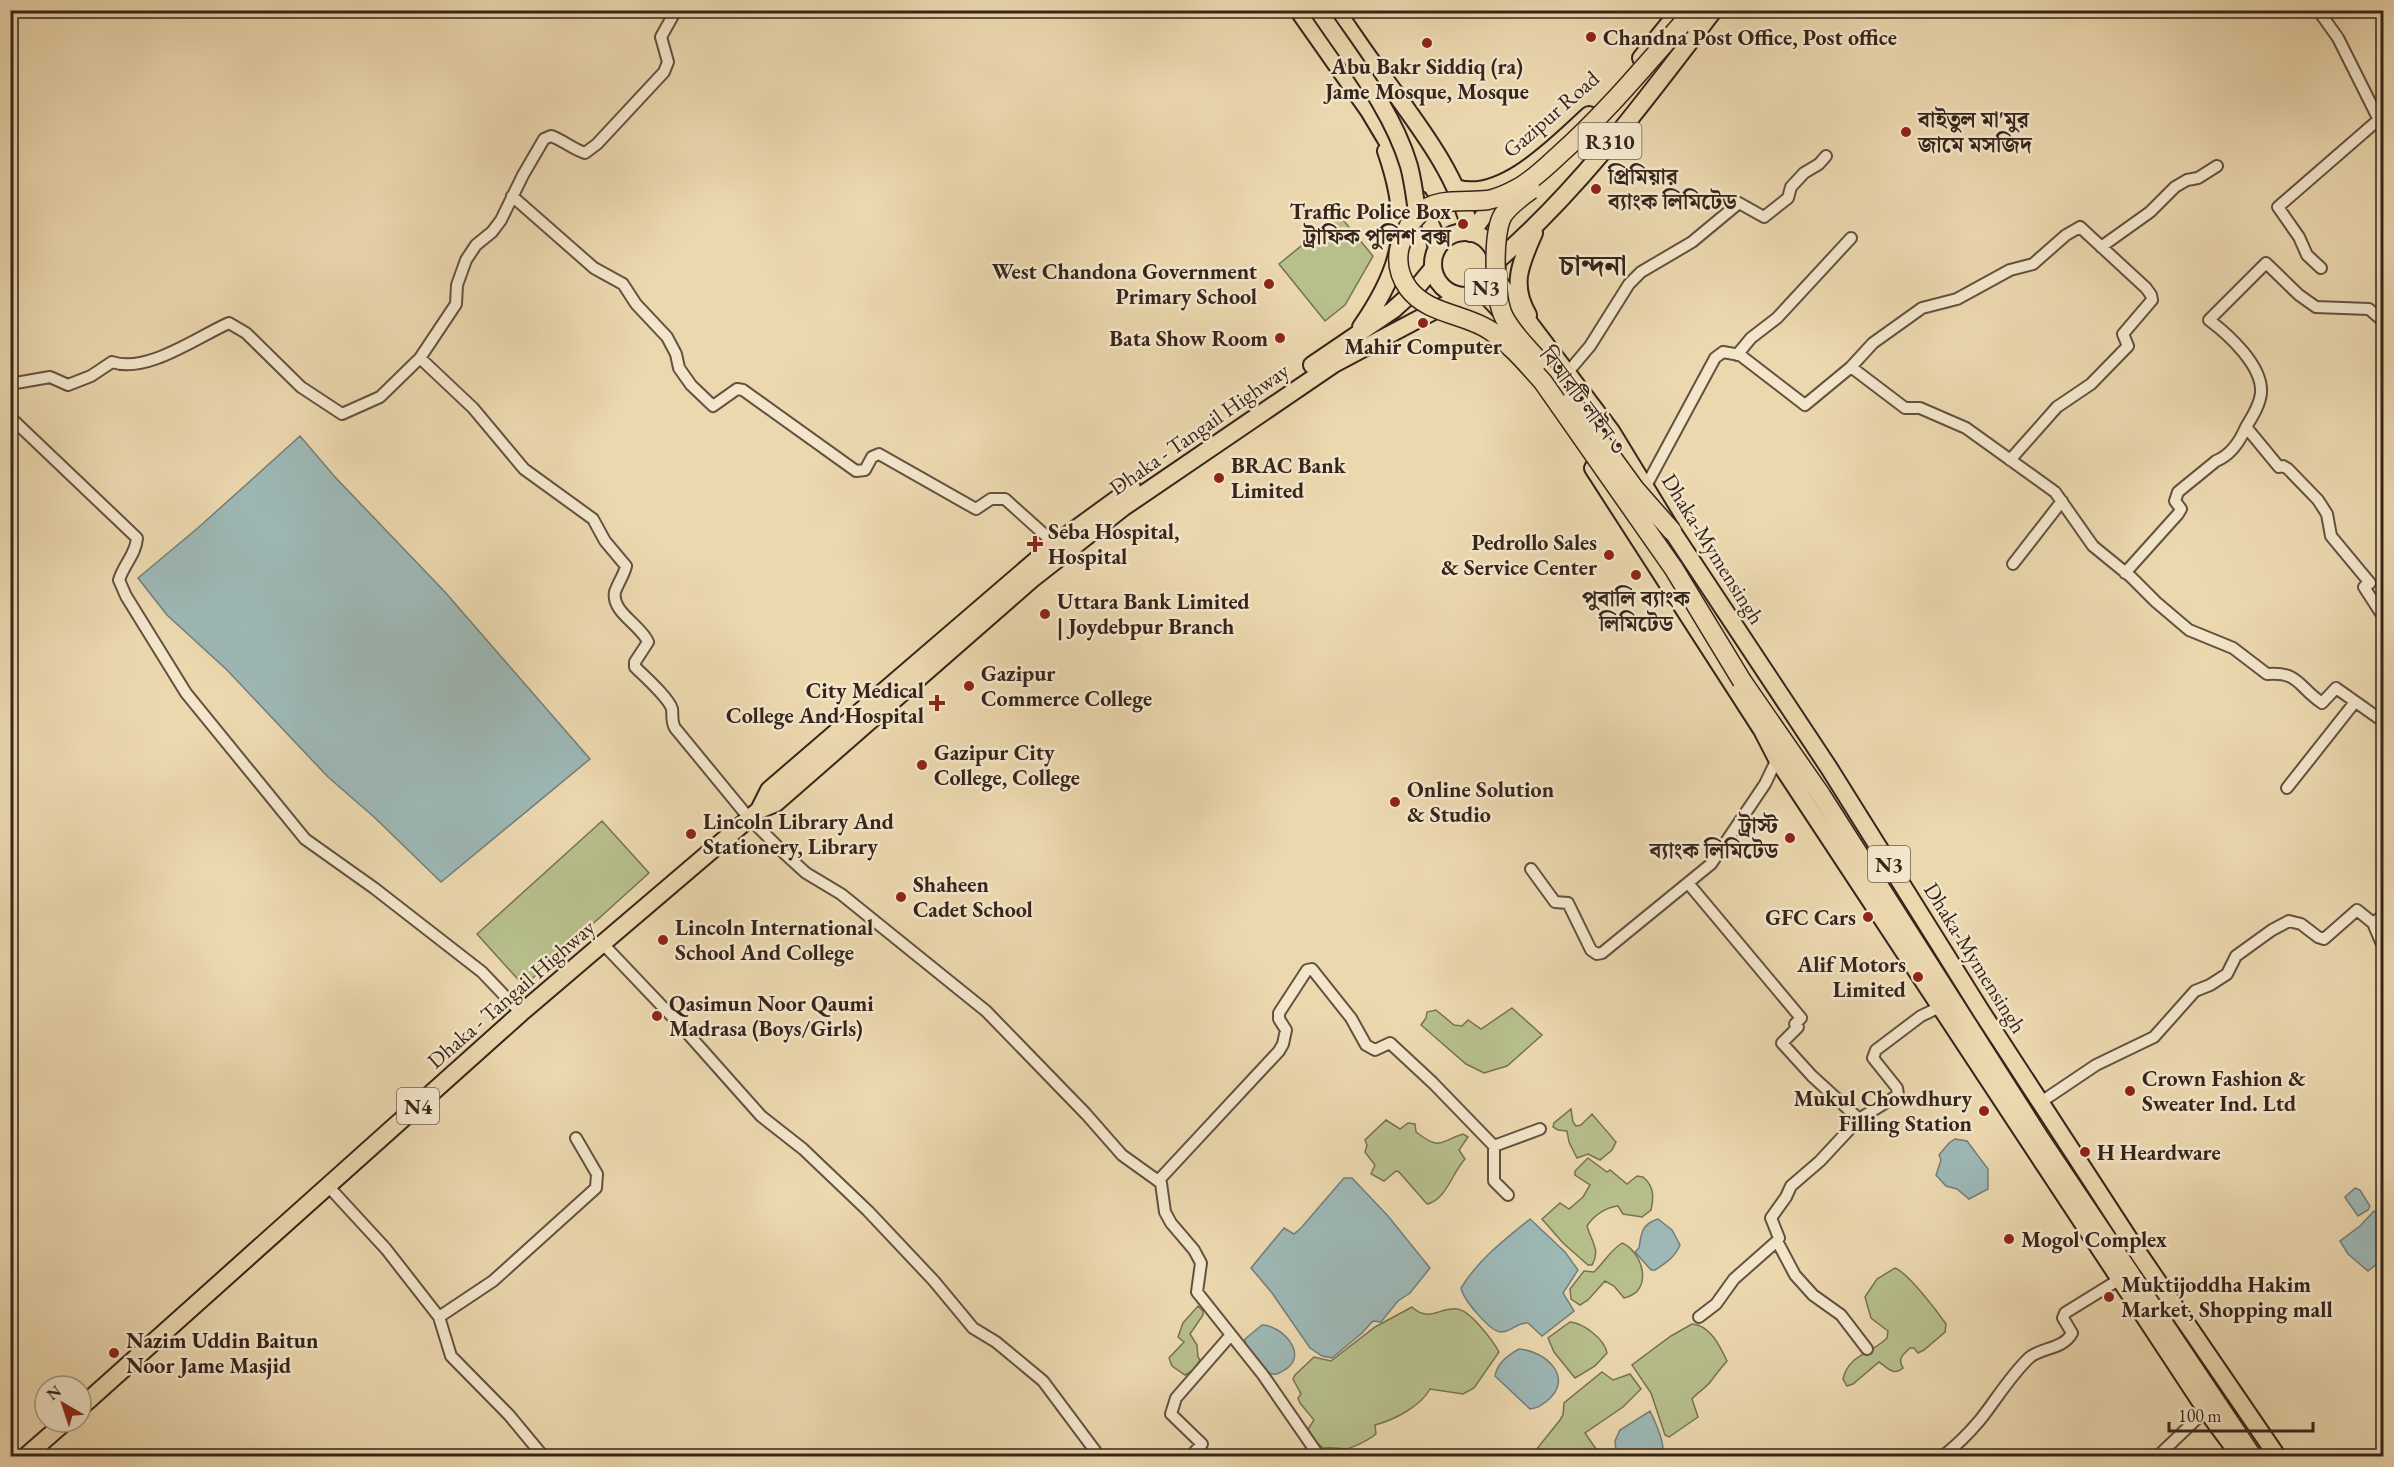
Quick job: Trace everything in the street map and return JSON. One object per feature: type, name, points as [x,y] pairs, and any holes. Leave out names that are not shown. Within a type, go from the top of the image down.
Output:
[{"type":"highway","name":"বিআরটি লাইন ৩","points":[[1693,10],[1610,106],[1569,146],[1519,188],[1490,200],[1456,201],[1438,204],[1421,211],[1408,225],[1398,247],[1401,273],[1408,288],[1430,307],[1477,323],[1491,331],[1521,357],[1543,382],[1674,569],[1742,681],[1821,795],[2040,1139],[2252,1456]]},
{"type":"highway","name":"বিআরটি লাইন ৩","points":[[1672,531],[1635,489],[1564,390],[1503,316],[1497,282],[1497,239],[1503,216],[1510,207],[1543,181],[1616,112],[1682,22],[1703,10]]},
{"type":"highway","points":[[1753,698],[1762,730]]},
{"type":"main road","name":"N3","points":[[1298,10],[1369,111],[1394,150],[1416,192],[1432,230],[1437,249],[1433,268],[1435,276],[1446,290],[1462,296],[1523,363],[1546,396],[1762,730],[1777,759],[1942,1006],[2206,1410],[2240,1456]]},
{"type":"main road","points":[[1318,10],[1367,83],[1400,142],[1409,167],[1417,212],[1408,225]]},
{"type":"main road","points":[[1336,10],[1408,110],[1456,188],[1471,233]]},
{"type":"main road","name":"R310","points":[[1495,269],[1537,226],[1640,107],[1714,10]]},
{"type":"main road","name":"Gazipur Road","points":[[1456,188],[1482,190],[1519,173],[1549,151],[1612,94],[1682,22]]},
{"type":"main road","name":"N3","points":[[1355,335],[1391,278],[1399,250],[1401,220],[1401,206],[1394,175],[1385,150],[1373,129],[1369,111]]},
{"type":"main road","points":[[1437,249],[1451,235],[1471,233],[1502,191],[1519,173]]},
{"type":"main road","points":[[1537,226],[1522,256],[1519,290],[1520,302],[1538,332]]},
{"type":"main road","name":"Dhaka-Mymensingh","points":[[1471,233],[1489,243],[1495,269],[1611,431],[1672,531],[1829,768],[1981,1011],[2139,1254],[2277,1456]]},
{"type":"main road","name":"Dhaka - Tangail Highway","points":[[754,814],[769,790],[1055,544],[1107,505],[1393,310],[1414,291],[1433,268]]},
{"type":"main road","name":"N3","points":[[1462,296],[1482,291],[1495,269]]},
{"type":"main road","name":"Dhaka - Tangail Highway","points":[[93,1396],[521,1013],[754,814],[776,803],[1031,580],[1124,507],[1334,364],[1462,296]]},
{"type":"main road","points":[[26,1456],[51,1434]]},
{"type":"street","points":[[10,384],[50,377],[68,385],[91,376],[112,362],[122,365],[144,363],[192,343],[229,323],[246,333],[300,387],[342,414],[380,397],[420,358],[456,304],[456,285],[466,260],[496,226],[544,139],[551,136],[560,139],[575,150],[585,153],[597,144],[664,72],[668,62],[661,38],[676,10]]},
{"type":"street","points":[[2318,10],[2338,38],[2380,125],[2278,207],[2299,237],[2307,255],[2321,268]]},
{"type":"street","points":[[1568,372],[1590,346],[1629,284],[1641,272],[1692,242],[1739,203],[1764,218],[1788,198],[1791,187],[1804,173],[1819,164],[1826,156]]},
{"type":"street","points":[[2101,247],[2150,212],[2175,187],[2187,180],[2198,178],[2217,166]]},
{"type":"street","points":[[512,196],[594,268],[623,284],[636,304],[667,337],[676,354],[679,368],[691,385],[713,406],[737,389],[743,390],[856,471],[865,470],[872,458],[879,454],[976,509],[991,499],[1005,499],[1055,544]]},
{"type":"street","points":[[1646,486],[1714,358],[1724,352],[1737,355],[1805,405],[1851,368],[1873,342],[1922,308],[1957,299],[2010,270],[2033,264],[2066,235],[2080,227],[2146,288],[2152,300],[2123,334],[2128,346],[2091,384],[2057,407],[2010,460]]},
{"type":"street","points":[[1737,355],[1751,338],[1777,318],[1851,238]]},
{"type":"street","points":[[2125,573],[2181,509],[2175,501],[2178,492],[2216,461],[2223,459],[2236,445],[2260,401],[2261,392],[2257,374],[2225,332],[2209,320],[2266,263],[2316,308],[2369,309],[2384,322]]},
{"type":"street","points":[[420,358],[473,408],[524,469],[593,519],[605,541],[627,566],[615,591],[615,601],[618,608],[639,627],[648,642],[634,662],[635,667],[668,702],[675,728],[806,873],[818,878],[841,894],[986,1011],[1049,1075],[1122,1155],[1161,1183],[1165,1212],[1201,1263],[1197,1292],[1263,1375],[1320,1456]]},
{"type":"street","points":[[1851,368],[1905,408],[1920,408],[1949,419],[2055,492],[2093,546],[2189,630],[2233,648],[2267,674],[2284,672],[2295,678],[2322,703],[2337,688],[2384,722]]},
{"type":"street","points":[[10,417],[137,538],[136,550],[122,569],[119,580],[126,596],[186,693],[304,839],[374,888],[482,972],[521,1013]]},
{"type":"street","points":[[2246,427],[2279,467],[2283,466],[2288,469],[2318,500],[2327,514],[2331,536],[2370,583],[2364,587],[2384,618]]},
{"type":"street","points":[[2013,564],[2062,501]]},
{"type":"street","points":[[2287,788],[2355,702]]},
{"type":"street","points":[[1530,869],[1555,902],[1568,903],[1592,950],[1598,954],[1602,953],[1711,864],[1765,784],[1777,759]]},
{"type":"street","points":[[1688,883],[1801,1018],[1795,1024],[1798,1027],[1782,1043],[1812,1076],[1859,1119]]},
{"type":"street","points":[[2041,1102],[2096,1065],[2154,1037],[2195,991],[2227,974],[2236,956],[2272,930],[2289,921],[2301,924],[2324,939],[2357,910],[2373,923],[2384,949]]},
{"type":"street","points":[[2373,923],[2384,915]]},
{"type":"street","points":[[603,944],[681,1026],[761,1116],[803,1149],[868,1211],[934,1281],[973,1328],[996,1342],[1043,1382],[1099,1456]]},
{"type":"street","points":[[1158,1181],[1279,1051],[1284,1044],[1286,1030],[1279,1019],[1279,1013],[1307,970],[1312,969],[1351,1018],[1366,1045],[1376,1050],[1390,1043],[1433,1083],[1494,1146],[1493,1179],[1508,1195]]},
{"type":"street","points":[[1699,1317],[1716,1304],[1734,1279],[1777,1241],[1779,1238],[1771,1218],[1786,1197],[1791,1185],[1820,1161],[1859,1119],[1898,1095],[1897,1088],[1873,1058],[1876,1050],[1922,1016],[1942,1006]]},
{"type":"street","points":[[1494,1146],[1540,1129]]},
{"type":"street","points":[[439,1317],[493,1281],[596,1188],[597,1174],[576,1138]]},
{"type":"street","points":[[328,1186],[386,1249],[439,1317],[452,1356],[509,1415],[543,1456]]},
{"type":"street","points":[[1777,1241],[1795,1275],[1813,1295],[1841,1315],[1867,1349]]},
{"type":"street","points":[[1943,1456],[1979,1421],[2000,1391],[2029,1358],[2069,1338],[2072,1333],[2063,1318],[2065,1313],[2120,1279]]},
{"type":"street","points":[[1191,1456],[1202,1444],[1171,1414],[1176,1398],[1230,1336]]},
{"type":"street","points":[[2158,1456],[2206,1410]]},
{"type":"green space","points":[[1339,215],[1373,256],[1345,305],[1325,321],[1279,264]]},
{"type":"green space","points":[[602,821],[649,873],[524,986],[477,934]]},
{"type":"green space","points":[[1512,1008],[1542,1035],[1507,1066],[1484,1073],[1466,1064],[1421,1025],[1427,1012],[1436,1010],[1454,1025],[1462,1026],[1468,1020],[1481,1029]]},
{"type":"green space","points":[[1571,1109],[1576,1126],[1581,1125],[1592,1114],[1616,1142],[1612,1150],[1600,1160],[1588,1154],[1577,1158],[1569,1142],[1567,1131],[1553,1127],[1554,1123]]},
{"type":"green space","points":[[1386,1120],[1400,1129],[1408,1123],[1415,1124],[1416,1132],[1435,1143],[1444,1142],[1463,1134],[1468,1137],[1459,1150],[1465,1159],[1444,1192],[1434,1201],[1427,1204],[1399,1172],[1396,1171],[1384,1181],[1371,1174],[1375,1165],[1365,1152],[1367,1145],[1365,1140]]},
{"type":"green space","points":[[1588,1158],[1607,1172],[1610,1170],[1627,1184],[1637,1176],[1643,1177],[1649,1184],[1653,1196],[1651,1210],[1642,1217],[1623,1214],[1618,1206],[1604,1210],[1590,1222],[1587,1226],[1596,1255],[1592,1265],[1588,1265],[1563,1243],[1542,1219],[1560,1203],[1569,1209],[1583,1197],[1590,1185],[1575,1175],[1575,1171]]},
{"type":"green space","points":[[1622,1243],[1635,1254],[1642,1270],[1640,1287],[1634,1294],[1624,1298],[1614,1286],[1605,1281],[1588,1300],[1580,1305],[1571,1299],[1570,1289],[1584,1271],[1594,1272]]},
{"type":"green space","points":[[1895,1268],[1914,1284],[1936,1310],[1946,1324],[1945,1332],[1918,1353],[1914,1348],[1910,1348],[1902,1357],[1903,1368],[1899,1371],[1890,1370],[1879,1362],[1853,1384],[1847,1386],[1843,1379],[1850,1364],[1887,1338],[1888,1331],[1871,1318],[1865,1297],[1877,1279]]},
{"type":"green space","points":[[1198,1306],[1203,1311],[1203,1315],[1190,1334],[1197,1345],[1200,1360],[1194,1370],[1185,1375],[1172,1366],[1169,1358],[1184,1342],[1178,1337],[1183,1323]]},
{"type":"green space","points":[[1412,1307],[1424,1314],[1451,1309],[1462,1311],[1481,1327],[1499,1352],[1474,1388],[1463,1394],[1430,1389],[1406,1412],[1375,1425],[1376,1434],[1356,1446],[1347,1449],[1323,1448],[1315,1441],[1308,1429],[1314,1420],[1300,1403],[1298,1398],[1301,1394],[1293,1379],[1295,1375],[1314,1357],[1331,1361],[1375,1327]]},
{"type":"green space","points":[[1570,1322],[1581,1325],[1593,1333],[1607,1353],[1595,1366],[1575,1378],[1554,1352],[1548,1338]]},
{"type":"green space","points":[[1692,1324],[1709,1332],[1718,1343],[1727,1361],[1692,1399],[1698,1417],[1669,1437],[1665,1435],[1651,1393],[1632,1365],[1671,1336]]},
{"type":"green space","points":[[1602,1372],[1613,1380],[1630,1374],[1641,1389],[1623,1407],[1585,1433],[1596,1449],[1584,1456],[1526,1456],[1536,1450],[1560,1420],[1564,1403]]},
{"type":"water","points":[[300,436],[335,477],[445,592],[590,759],[441,882],[374,817],[328,777],[227,670],[167,615],[138,578],[199,527]]},
{"type":"water","points":[[1955,1139],[1967,1141],[1988,1169],[1988,1189],[1969,1199],[1957,1189],[1946,1186],[1936,1175],[1941,1160],[1939,1155]]},
{"type":"water","points":[[1344,1178],[1352,1178],[1388,1216],[1430,1268],[1410,1293],[1398,1301],[1381,1322],[1373,1321],[1332,1358],[1322,1356],[1310,1348],[1272,1293],[1251,1268],[1284,1228],[1294,1234],[1301,1228]]},
{"type":"water","points":[[2355,1188],[2360,1190],[2370,1206],[2358,1216],[2345,1197]]},
{"type":"water","points":[[2374,1211],[2383,1218],[2383,1259],[2368,1271],[2348,1254],[2340,1241],[2360,1226]]},
{"type":"water","points":[[1530,1219],[1565,1252],[1578,1270],[1563,1293],[1574,1311],[1542,1336],[1528,1323],[1505,1332],[1496,1331],[1478,1314],[1461,1288],[1484,1259]]},
{"type":"water","points":[[1658,1219],[1672,1230],[1680,1245],[1670,1259],[1655,1270],[1651,1270],[1635,1252],[1639,1248],[1645,1226]]},
{"type":"water","points":[[1262,1325],[1269,1326],[1284,1335],[1294,1348],[1295,1356],[1292,1363],[1278,1374],[1269,1373],[1245,1345],[1245,1339]]},
{"type":"water","points":[[1519,1349],[1547,1360],[1558,1375],[1555,1392],[1547,1401],[1535,1408],[1530,1409],[1495,1376],[1504,1360]]},
{"type":"water","points":[[1650,1411],[1661,1439],[1663,1456],[1621,1456],[1616,1451],[1615,1441],[1620,1430]]},
{"type":"place","name":"Chandna Post Office, Post office","points":[[1591,37]]},
{"type":"place","name":"Abu Bakr Siddiq (ra) Jame Mosque, Mosque","points":[[1427,43]]},
{"type":"place","name":"বাইতুল মা'মুর জামে মসজিদ","points":[[1906,132]]},
{"type":"place","name":"প্রিমিয়ার ব্যাংক লিমিটেড","points":[[1596,189]]},
{"type":"place","name":"Traffic Police Box ট্রাফিক পুলিশ বক্স","points":[[1463,224]]},
{"type":"place","name":"West Chandona Government Primary School","points":[[1269,284]]},
{"type":"place","name":"Mahir Computer","points":[[1423,323]]},
{"type":"place","name":"Bata Show Room","points":[[1280,338]]},
{"type":"place","name":"BRAC Bank Limited","points":[[1219,478]]},
{"type":"place","name":"Seba Hospital, Hospital","points":[[1035,544]]},
{"type":"place","name":"Pedrollo Sales & Service Center","points":[[1609,555]]},
{"type":"place","name":"পুবালি ব্যাংক লিমিটেড","points":[[1636,575]]},
{"type":"place","name":"Uttara Bank Limited | Joydebpur Branch","points":[[1045,614]]},
{"type":"place","name":"Gazipur Commerce College","points":[[969,686]]},
{"type":"place","name":"City Medical College And Hospital","points":[[937,703]]},
{"type":"place","name":"Gazipur City College, College","points":[[922,765]]},
{"type":"place","name":"Online Solution & Studio","points":[[1395,802]]},
{"type":"place","name":"Lincoln Library And Stationery, Library","points":[[691,834]]},
{"type":"place","name":"ট্রাস্ট ব্যাংক লিমিটেড","points":[[1790,838]]},
{"type":"place","name":"Shaheen Cadet School","points":[[901,897]]},
{"type":"place","name":"GFC Cars","points":[[1868,917]]},
{"type":"place","name":"Lincoln International School And College","points":[[663,940]]},
{"type":"place","name":"Alif Motors Limited","points":[[1918,977]]},
{"type":"place","name":"Qasimun Noor Qaumi Madrasa (Boys/Girls)","points":[[657,1016]]},
{"type":"place","name":"Crown Fashion & Sweater Ind. Ltd","points":[[2130,1091]]},
{"type":"place","name":"Mukul Chowdhury Filling Station","points":[[1984,1111]]},
{"type":"place","name":"H Heardware","points":[[2085,1152]]},
{"type":"place","name":"Mogol Complex","points":[[2009,1239]]},
{"type":"place","name":"Muktijoddha Hakim Market, Shopping mall","points":[[2109,1297]]},
{"type":"place","name":"Nazim Uddin Baitun Noor Jame Masjid","points":[[114,1353]]},
{"type":"district","name":"চান্দনা","points":[[1593,265]]}]
